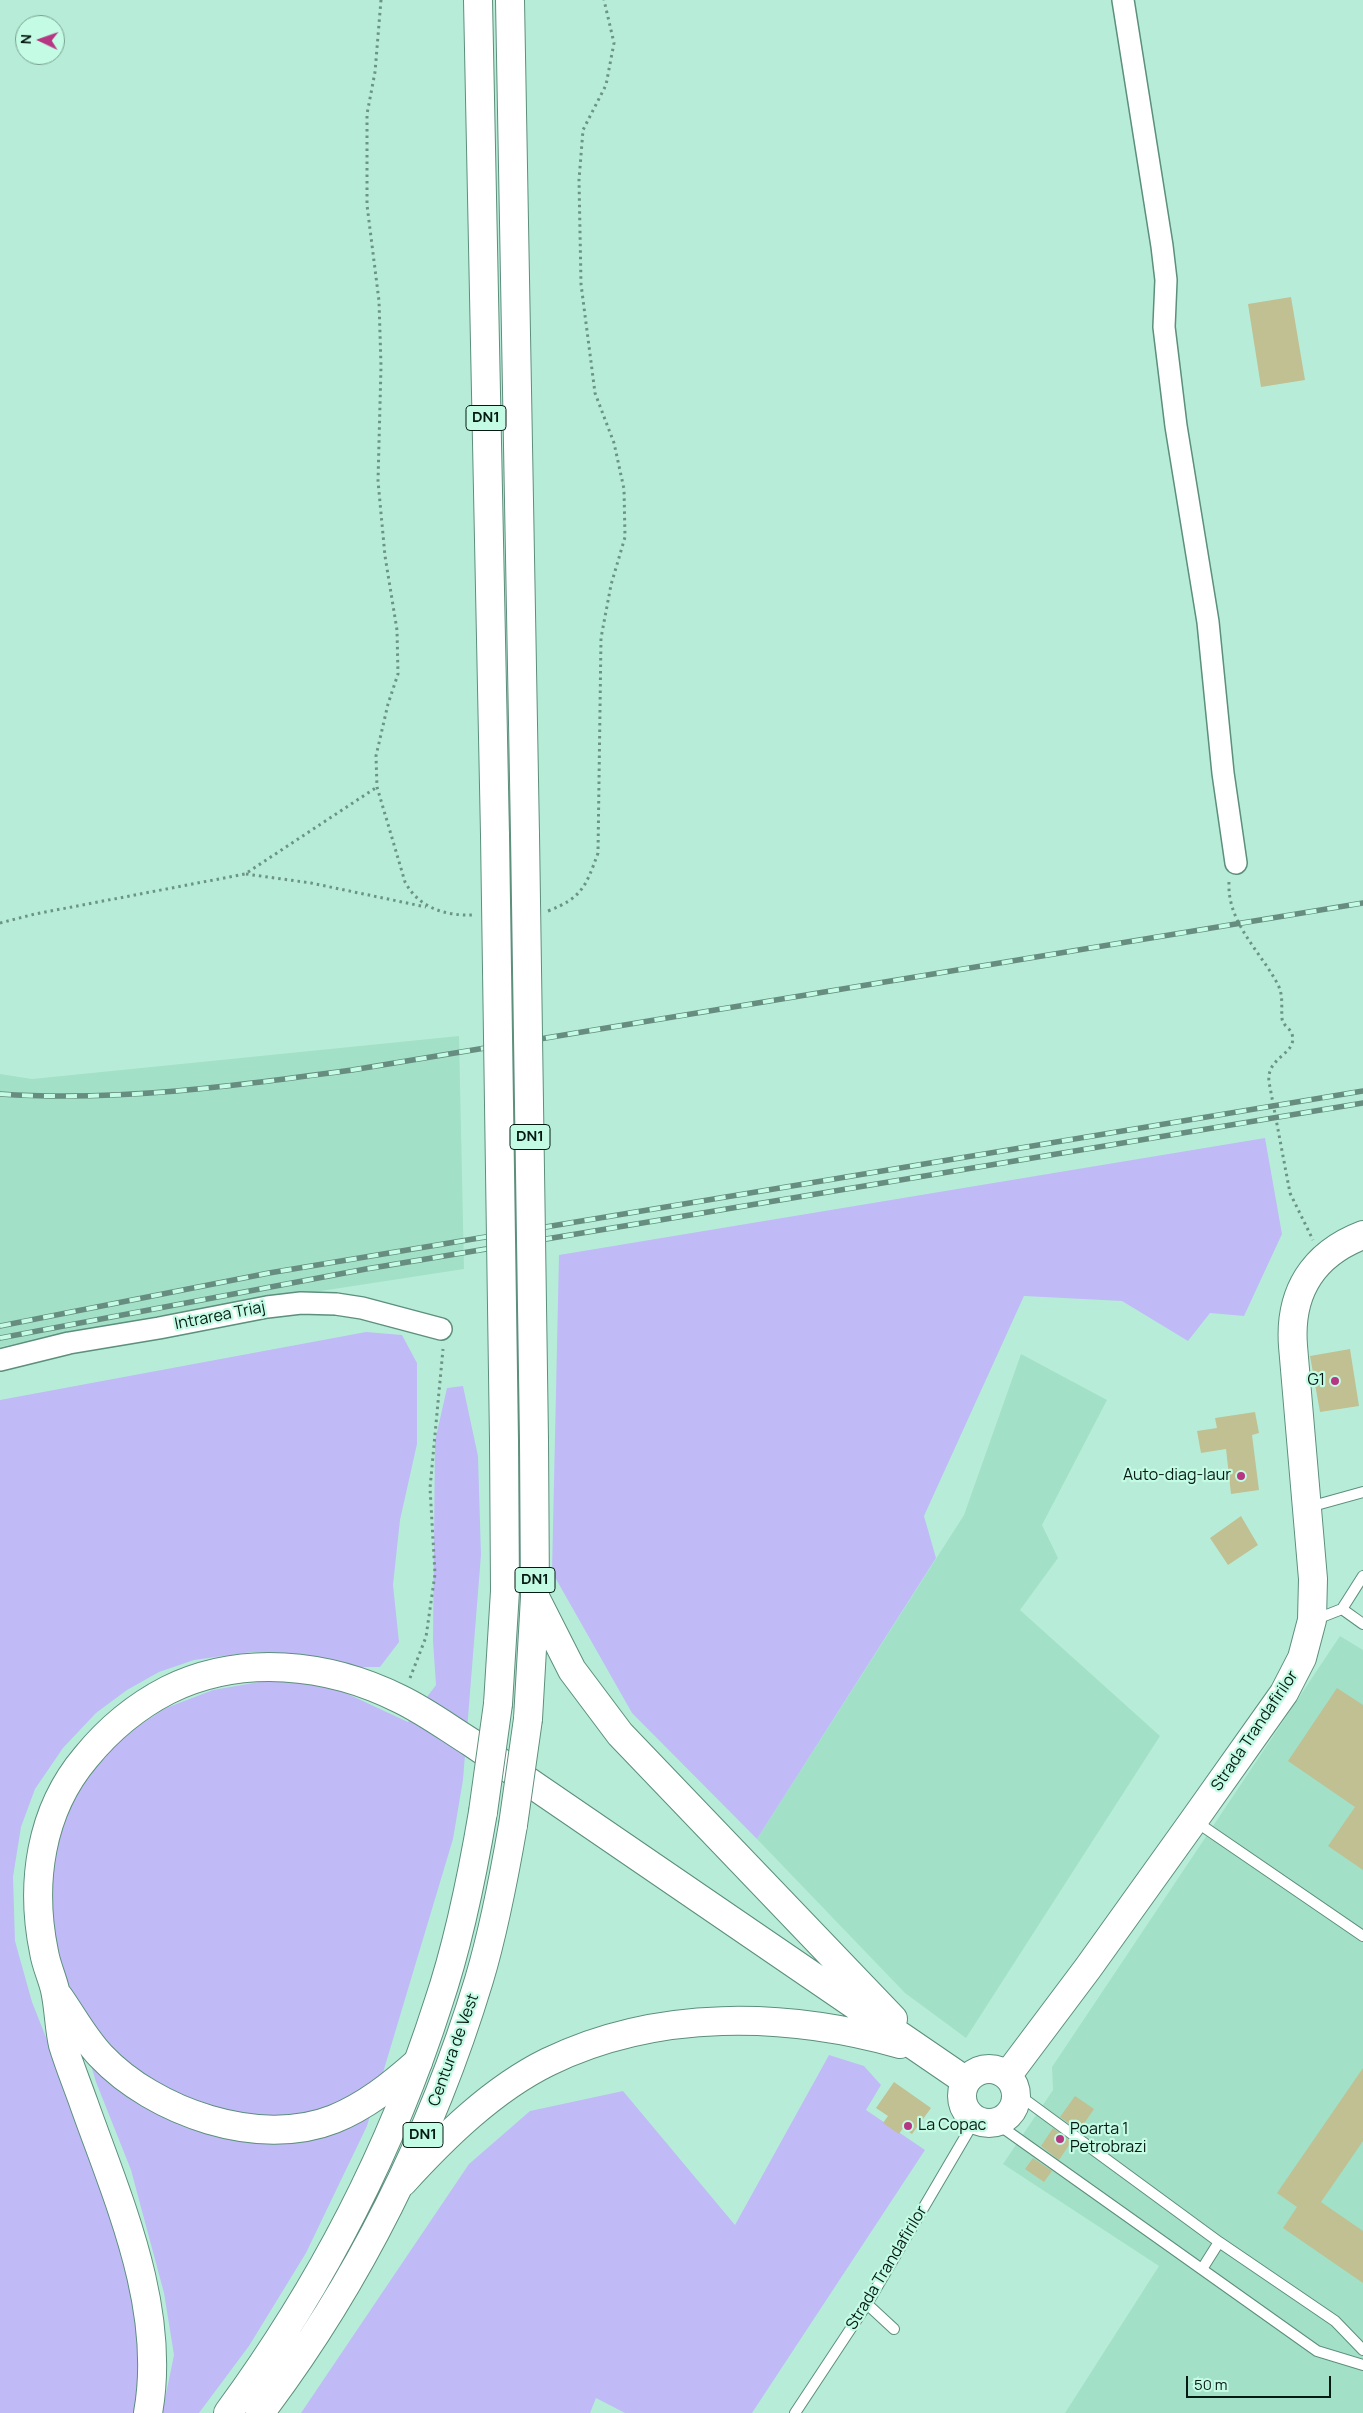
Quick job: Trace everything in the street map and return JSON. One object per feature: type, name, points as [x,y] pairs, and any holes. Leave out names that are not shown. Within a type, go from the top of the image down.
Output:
[{"type":"main road","name":"DN1","points":[[228,2413],[256,2375],[302,2304],[371,2175],[418,2062],[452,1956],[474,1862],[484,1812],[498,1704],[505,1591],[504,1441],[495,835],[478,0]]},
{"type":"main road","name":"DN1","points":[[510,0],[525,834],[535,1597]]},
{"type":"main road","name":"Strada Trandafirilor","points":[[1011,2084],[1088,1968],[1295,1674],[1302,1658],[1312,1620],[1313,1579],[1292,1327],[1297,1298],[1309,1275],[1325,1256],[1346,1242],[1363,1235]]},
{"type":"main road","points":[[535,1597],[572,1670],[596,1705],[620,1734],[885,2008],[918,2049]]},
{"type":"main road","name":"Centura de Vest","points":[[260,2413],[301,2357],[339,2296],[398,2187],[437,2100],[479,1980],[493,1927],[513,1825],[528,1720],[535,1597]]},
{"type":"main road","points":[[148,2413],[151,2394],[152,2361],[148,2315],[137,2262],[63,2045],[54,1989],[44,1954],[38,1918],[38,1892],[44,1838],[63,1788],[96,1745],[116,1726],[138,1709],[184,1682],[221,1671],[256,1667],[283,1667],[330,1674],[354,1680],[401,1699],[479,1748],[966,2081]]},
{"type":"main road","points":[[54,1989],[101,2056],[125,2077],[161,2102],[206,2120],[256,2128],[284,2128],[332,2120],[369,2101],[393,2084],[418,2062]]},
{"type":"main road","points":[[398,2187],[435,2147],[520,2078],[548,2062],[577,2050],[644,2028],[680,2023],[759,2021],[849,2032],[918,2049]]},
{"type":"main road","points":[[981,2070],[999,2071],[1011,2084],[1013,2108],[1003,2120],[985,2121],[969,2114],[962,2098],[966,2081],[981,2070]]},
{"type":"street","points":[[1123,0],[1162,246],[1166,280],[1164,327],[1176,426],[1208,622],[1223,773],[1236,863]]},
{"type":"street","name":"Intrarea Triaj","points":[[0,1360],[69,1343],[267,1307],[301,1303],[336,1304],[362,1308],[440,1329]]},
{"type":"lane","points":[[1308,1507],[1363,1492]]},
{"type":"lane","points":[[1312,1620],[1342,1609],[1363,1576]]},
{"type":"lane","points":[[1342,1609],[1363,1624]]},
{"type":"lane","points":[[1194,1820],[1363,1936]]},
{"type":"lane","points":[[1011,2084],[1219,2242],[1335,2322],[1363,2350]]},
{"type":"lane","points":[[985,2121],[1317,2350],[1363,2365]]},
{"type":"lane","name":"Strada Trandafirilor","points":[[795,2413],[868,2304],[985,2121]]},
{"type":"lane","points":[[1202,2269],[1219,2242]]},
{"type":"lane","points":[[868,2304],[894,2329]]},
{"type":"path","points":[[380,0],[375,72],[367,114],[367,205],[380,320],[381,366],[378,481],[385,556],[397,630],[398,674],[388,704],[376,756],[377,787],[405,882],[412,895],[426,907]]},
{"type":"path","points":[[538,911],[548,911],[580,893],[588,881],[598,853],[601,638],[611,585],[625,537],[624,489],[614,443],[595,394],[581,284],[579,180],[583,130],[606,85],[614,43],[604,0]]},
{"type":"path","points":[[245,874],[377,787]]},
{"type":"path","points":[[1236,863],[1230,878],[1230,900],[1243,931],[1277,982],[1282,995],[1282,1018],[1292,1033],[1290,1050],[1277,1058],[1268,1072],[1272,1106],[1290,1193],[1308,1234],[1325,1256]]},
{"type":"path","points":[[0,923],[35,914],[245,874],[311,883],[459,915],[479,914]]},
{"type":"path","points":[[401,1699],[426,1637],[435,1574],[430,1488],[443,1347],[440,1329]]},
{"type":"shaded area","points":[[459,1036],[464,1269],[158,1316],[0,1347],[0,1074],[32,1079]]},
{"type":"shaded area","points":[[1265,1138],[1282,1234],[1244,1316],[1210,1313],[1188,1341],[1122,1301],[1024,1296],[924,1516],[936,1558],[757,1839],[632,1713],[552,1572],[559,1255]]},
{"type":"shaded area","points":[[366,1332],[402,1335],[417,1363],[417,1444],[400,1520],[393,1585],[399,1642],[380,1667],[350,1667],[307,1655],[252,1652],[194,1660],[159,1672],[127,1690],[96,1713],[63,1748],[35,1789],[21,1827],[13,1877],[15,1941],[32,2002],[80,2123],[107,2200],[132,2296],[143,2352],[141,2413],[0,2413],[0,1400]]},
{"type":"shaded area","points":[[1021,1354],[1107,1400],[1042,1525],[1058,1558],[1020,1610],[1160,1736],[966,2038],[905,1993],[757,1839],[964,1515]]},
{"type":"shaded area","points":[[463,1386],[478,1456],[481,1555],[463,1780],[453,1839],[367,2126],[306,2253],[249,2346],[199,2413],[162,2413],[174,2355],[164,2293],[131,2170],[96,2082],[60,1961],[52,1922],[49,1888],[57,1838],[71,1800],[94,1765],[126,1734],[166,1708],[213,1690],[259,1682],[297,1681],[337,1689],[408,1722],[436,1685],[433,1641],[435,1441],[447,1388]]},
{"type":"shaded area","points":[[1340,1636],[1363,1650],[1363,2413],[1065,2413],[1159,2266],[1003,2164],[1053,2090],[1052,2067]]},
{"type":"shaded area","points":[[829,2055],[864,2066],[881,2085],[866,2110],[925,2150],[752,2413],[625,2413],[596,2398],[590,2413],[301,2413],[469,2164],[530,2111],[623,2091],[735,2225]]},
{"type":"building","points":[[1291,297],[1305,380],[1261,387],[1248,304]]},
{"type":"building","name":"G1","points":[[1350,1349],[1359,1406],[1320,1412],[1310,1356]]},
{"type":"building","points":[[1255,1412],[1259,1433],[1252,1435],[1259,1490],[1231,1494],[1226,1449],[1201,1453],[1197,1431],[1217,1428],[1215,1418]]},
{"type":"building","points":[[1241,1516],[1258,1545],[1228,1565],[1210,1538]]},
{"type":"building","points":[[1337,1688],[1363,1705],[1363,1870],[1328,1846],[1355,1807],[1288,1761]]},
{"type":"building","points":[[1363,2068],[1363,2141],[1321,2202],[1363,2231],[1363,2283],[1283,2228],[1297,2207],[1277,2193]]},
{"type":"building","points":[[894,2082],[931,2108],[912,2134],[903,2128],[899,2134],[883,2123],[888,2116],[876,2108]]},
{"type":"building","points":[[1075,2096],[1094,2109],[1079,2131],[1060,2117]]},
{"type":"building","points":[[1053,2128],[1071,2142],[1059,2160],[1041,2146]]},
{"type":"building","points":[[1033,2158],[1052,2171],[1044,2182],[1025,2169]]},
{"type":"railway","points":[[0,1094],[44,1096],[132,1094],[220,1087],[352,1070],[1363,903]]},
{"type":"railway","points":[[0,1326],[269,1273],[1363,1091]]},
{"type":"railway","points":[[0,1338],[366,1269],[1363,1103]]},
{"type":"place","name":"G1","points":[[1335,1381]]},
{"type":"place","name":"Auto-diag-laur","points":[[1241,1476]]},
{"type":"place","name":"La Copac","points":[[908,2126]]},
{"type":"place","name":"Poarta 1 Petrobrazi","points":[[1060,2139]]}]
